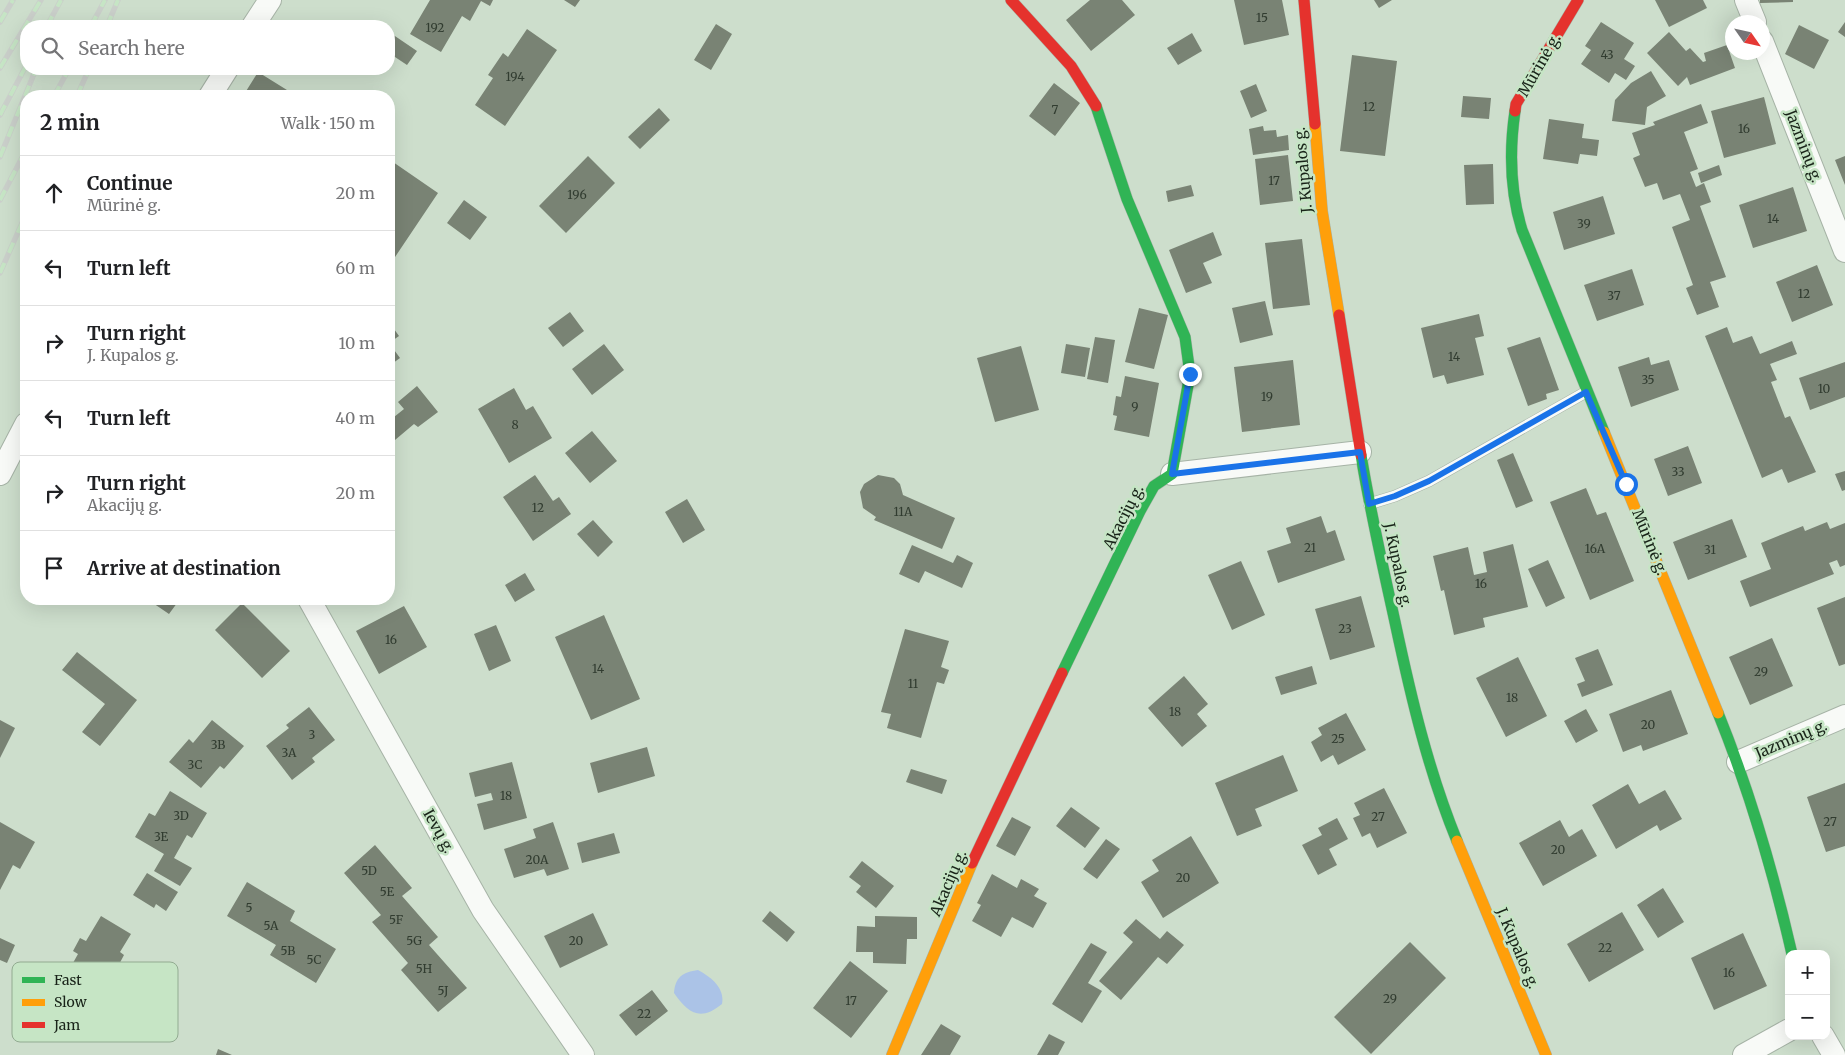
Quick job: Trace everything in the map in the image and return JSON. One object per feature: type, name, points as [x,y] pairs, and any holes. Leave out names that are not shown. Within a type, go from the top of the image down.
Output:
[{"type":"street","points":[[257,20],[270,0]]},
{"type":"street","points":[[1011,0],[1071,66],[1096,107],[1127,199],[1185,337],[1190,374],[1172,474],[1360,452]]},
{"type":"street","name":"J. Kupalos g.","points":[[1304,0],[1322,211],[1369,504],[1418,728],[1442,804],[1546,1055]]},
{"type":"street","name":"Mūrinė g.","points":[[1578,0],[1516,104],[1510,144],[1514,203],[1522,230],[1586,392],[1626,484],[1738,762],[1774,874],[1791,950]]},
{"type":"street","points":[[1746,0],[1752,15]]},
{"type":"street","name":"Jazminų g.","points":[[1770,60],[1845,250]]},
{"type":"street","points":[[214,90],[223,75]]},
{"type":"street","points":[[0,474],[20,436]]},
{"type":"street","name":"Akacijų g.","points":[[892,1055],[972,862],[1140,511],[1154,486],[1172,474]]},
{"type":"street","name":"Ievų g.","points":[[312,605],[483,910],[582,1055]]},
{"type":"street","name":"Jazminų g.","points":[[1738,762],[1845,716]]},
{"type":"street","points":[[1744,1055],[1785,1032]]},
{"type":"street","points":[[1825,1040],[1834,1055]]},
{"type":"lane","points":[[1369,504],[1395,496],[1429,481],[1586,392]]},
{"type":"water","points":[[698,970],[716,984],[722,998],[722,1004],[714,1010],[701,1014],[695,1013],[684,1006],[674,993],[676,983],[681,976]]},
{"type":"building","points":[[430,0],[493,0],[490,6],[481,1],[470,21],[462,16],[441,52],[410,34]]},
{"type":"building","points":[[564,0],[580,0],[575,7]]},
{"type":"building","points":[[1090,0],[1122,0],[1135,15],[1091,51],[1066,20]]},
{"type":"building","points":[[1234,0],[1282,0],[1289,35],[1244,45]]},
{"type":"building","points":[[1374,0],[1392,0],[1379,8]]},
{"type":"building","points":[[1655,0],[1703,0],[1707,8],[1669,27]]},
{"type":"building","points":[[1760,0],[1793,0],[1793,2],[1760,3]]},
{"type":"building","points":[[1601,22],[1634,43],[1624,59],[1635,66],[1626,80],[1615,73],[1609,83],[1581,64],[1591,50],[1585,46]]},
{"type":"building","points":[[1845,22],[1845,37],[1838,32]]},
{"type":"building","points":[[716,24],[732,34],[711,70],[694,60]]},
{"type":"building","points":[[1799,25],[1829,40],[1814,69],[1785,54]]},
{"type":"building","points":[[527,29],[557,50],[505,126],[475,105],[493,78],[488,75],[503,53],[508,57]]},
{"type":"building","points":[[1669,32],[1686,51],[1690,48],[1703,62],[1706,61],[1704,53],[1725,46],[1725,60],[1732,60],[1735,68],[1690,85],[1687,77],[1678,86],[1647,53]]},
{"type":"building","points":[[1192,33],[1202,51],[1178,65],[1167,48]]},
{"type":"building","points":[[395,36],[417,51],[407,65],[395,57]]},
{"type":"building","points":[[1352,55],[1397,61],[1385,156],[1340,151]]},
{"type":"building","points":[[1651,71],[1666,96],[1647,107],[1645,125],[1612,121],[1615,100],[1631,83]]},
{"type":"building","points":[[256,75],[263,75],[287,90],[247,90]]},
{"type":"building","points":[[1054,83],[1080,103],[1055,136],[1029,116]]},
{"type":"building","points":[[1256,84],[1267,111],[1251,118],[1240,91]]},
{"type":"building","points":[[1463,96],[1491,98],[1489,119],[1461,117]]},
{"type":"building","points":[[1764,97],[1776,144],[1724,158],[1711,111]]},
{"type":"building","points":[[1701,104],[1708,123],[1684,132],[1698,169],[1690,172],[1696,187],[1704,183],[1711,202],[1700,206],[1726,277],[1710,282],[1719,307],[1697,315],[1686,288],[1693,285],[1672,227],[1690,220],[1680,194],[1663,200],[1657,183],[1645,187],[1633,158],[1640,155],[1632,133],[1655,125],[1653,122]]},
{"type":"building","points":[[659,108],[670,120],[640,149],[628,137]]},
{"type":"building","points":[[1549,119],[1584,124],[1582,138],[1599,140],[1597,156],[1580,154],[1578,164],[1543,159]]},
{"type":"building","points":[[1263,126],[1264,131],[1276,130],[1277,137],[1288,135],[1289,150],[1253,155],[1249,129]]},
{"type":"building","points":[[1288,155],[1293,201],[1260,205],[1255,159]]},
{"type":"building","points":[[588,156],[615,183],[566,233],[539,206]]},
{"type":"building","points":[[1845,156],[1845,185],[1835,160]]},
{"type":"building","points":[[395,163],[438,193],[395,257]]},
{"type":"building","points":[[1493,164],[1494,204],[1466,205],[1464,165]]},
{"type":"building","points":[[1719,165],[1722,175],[1701,183],[1698,173]]},
{"type":"building","points":[[1191,185],[1194,196],[1168,202],[1166,191]]},
{"type":"building","points":[[1793,187],[1807,231],[1753,248],[1739,205]]},
{"type":"building","points":[[1603,196],[1615,234],[1564,250],[1553,212]]},
{"type":"building","points":[[464,200],[487,217],[470,240],[447,223]]},
{"type":"building","points":[[1213,232],[1222,255],[1203,263],[1212,283],[1186,293],[1169,250]]},
{"type":"building","points":[[1302,239],[1310,305],[1273,309],[1265,243]]},
{"type":"building","points":[[1817,265],[1833,305],[1792,322],[1776,282]]},
{"type":"building","points":[[1632,269],[1644,305],[1597,321],[1584,285]]},
{"type":"building","points":[[1265,301],[1273,335],[1240,343],[1232,308]]},
{"type":"building","points":[[1139,308],[1168,315],[1154,369],[1125,362]]},
{"type":"building","points":[[570,312],[584,331],[563,347],[548,328]]},
{"type":"building","points":[[1479,314],[1484,336],[1475,338],[1484,375],[1447,384],[1444,375],[1433,378],[1421,328]]},
{"type":"building","points":[[1727,327],[1733,343],[1752,336],[1760,354],[1792,341],[1797,354],[1770,364],[1777,380],[1771,382],[1785,418],[1790,416],[1816,472],[1788,483],[1782,469],[1762,478],[1705,336]]},
{"type":"building","points":[[395,330],[399,336],[395,339]]},
{"type":"building","points":[[1095,337],[1115,340],[1108,383],[1087,379]]},
{"type":"building","points":[[1540,337],[1559,390],[1546,394],[1547,399],[1528,406],[1507,348]]},
{"type":"building","points":[[604,344],[624,370],[592,395],[572,369]]},
{"type":"building","points":[[1066,344],[1090,348],[1085,377],[1061,373]]},
{"type":"building","points":[[1021,346],[1039,410],[995,422],[977,358]]},
{"type":"building","points":[[395,351],[400,358],[395,362]]},
{"type":"building","points":[[1649,357],[1651,365],[1669,360],[1679,390],[1631,407],[1618,367]]},
{"type":"building","points":[[1293,360],[1300,425],[1242,432],[1234,367]]},
{"type":"building","points":[[1845,362],[1845,397],[1810,410],[1799,378]]},
{"type":"building","points":[[1125,376],[1159,383],[1149,437],[1114,430],[1117,416],[1113,415],[1116,396],[1121,397]]},
{"type":"building","points":[[417,386],[438,412],[418,427],[414,424],[395,440],[395,416],[404,409],[398,402]]},
{"type":"building","points":[[514,388],[526,410],[533,406],[552,438],[509,463],[478,409]]},
{"type":"building","points":[[592,431],[617,461],[590,483],[565,453]]},
{"type":"building","points":[[1688,446],[1702,483],[1668,496],[1654,459]]},
{"type":"building","points":[[1513,453],[1533,501],[1516,508],[1497,460]]},
{"type":"building","points":[[1845,471],[1845,490],[1842,491],[1835,474]]},
{"type":"building","points":[[535,475],[553,501],[559,497],[571,514],[533,541],[503,497]]},
{"type":"building","points":[[878,475],[894,478],[900,484],[903,495],[955,518],[942,549],[874,520],[876,517],[863,508],[860,492],[864,484]]},
{"type":"building","points":[[1586,488],[1597,515],[1606,512],[1634,581],[1590,600],[1550,502]]},
{"type":"building","points":[[687,499],[705,530],[683,543],[665,512]]},
{"type":"building","points":[[1321,516],[1327,533],[1335,530],[1345,560],[1278,583],[1267,551],[1291,543],[1286,528]]},
{"type":"building","points":[[1732,519],[1747,557],[1688,580],[1673,542]]},
{"type":"building","points":[[593,520],[613,542],[598,557],[577,534]]},
{"type":"building","points":[[1827,522],[1830,529],[1845,523],[1845,565],[1840,567],[1837,560],[1829,563],[1834,574],[1750,607],[1740,581],[1771,569],[1761,543],[1803,526],[1805,531]]},
{"type":"building","points":[[1513,544],[1528,607],[1483,618],[1485,627],[1454,635],[1444,590],[1441,591],[1433,556],[1468,547],[1474,575],[1487,572],[1483,552]]},
{"type":"building","points":[[912,545],[953,563],[957,555],[973,563],[962,588],[925,571],[919,583],[899,574]]},
{"type":"building","points":[[1548,560],[1565,598],[1546,607],[1528,569]]},
{"type":"building","points":[[1241,561],[1265,615],[1232,630],[1208,575]]},
{"type":"building","points":[[525,573],[535,590],[515,602],[505,585]]},
{"type":"building","points":[[1361,596],[1375,647],[1330,660],[1315,609]]},
{"type":"building","points":[[1845,597],[1845,664],[1839,666],[1817,608]]},
{"type":"building","points":[[156,605],[176,605],[169,614]]},
{"type":"building","points":[[240,605],[244,605],[290,651],[262,678],[215,630]]},
{"type":"building","points":[[404,606],[427,647],[379,674],[356,631]]},
{"type":"building","points":[[604,615],[640,699],[591,720],[555,637]]},
{"type":"building","points":[[496,625],[511,661],[489,671],[474,634]]},
{"type":"building","points":[[905,629],[949,641],[941,667],[949,670],[944,684],[937,682],[921,738],[887,728],[891,714],[881,712]]},
{"type":"building","points":[[1772,638],[1793,686],[1750,705],[1729,657]]},
{"type":"building","points":[[1598,649],[1613,685],[1582,697],[1577,684],[1585,681],[1575,658]]},
{"type":"building","points":[[77,652],[137,700],[100,746],[82,732],[105,704],[62,670]]},
{"type":"building","points":[[1518,657],[1547,716],[1506,737],[1476,678]]},
{"type":"building","points":[[1312,666],[1317,684],[1281,695],[1275,677]]},
{"type":"building","points":[[1184,676],[1208,704],[1197,714],[1207,726],[1182,747],[1148,708]]},
{"type":"building","points":[[1671,690],[1688,734],[1643,751],[1641,745],[1623,752],[1609,714]]},
{"type":"building","points":[[309,707],[335,740],[312,758],[315,762],[292,780],[266,746],[289,728],[286,725]]},
{"type":"building","points":[[1586,709],[1598,731],[1576,743],[1564,721]]},
{"type":"building","points":[[1346,713],[1366,750],[1338,765],[1333,755],[1321,762],[1311,742],[1322,735],[1318,728]]},
{"type":"building","points":[[0,720],[15,728],[0,758]]},
{"type":"building","points":[[212,720],[244,746],[224,769],[220,766],[201,788],[169,762],[189,739],[193,743]]},
{"type":"building","points":[[647,747],[655,776],[598,793],[590,763]]},
{"type":"building","points":[[1283,755],[1298,791],[1255,809],[1262,826],[1237,836],[1215,783]]},
{"type":"building","points":[[512,762],[527,818],[484,830],[477,804],[493,800],[491,793],[475,797],[469,773]]},
{"type":"building","points":[[911,769],[947,780],[942,794],[906,782]]},
{"type":"building","points":[[1845,783],[1845,846],[1826,852],[1807,797]]},
{"type":"building","points":[[1628,784],[1639,804],[1665,790],[1682,819],[1660,831],[1657,825],[1616,849],[1592,805]]},
{"type":"building","points":[[1384,788],[1407,833],[1377,848],[1370,833],[1362,837],[1353,818],[1360,815],[1354,803]]},
{"type":"building","points":[[170,791],[207,813],[192,838],[187,835],[174,858],[192,868],[180,886],[154,871],[164,854],[135,837],[149,813],[155,816]]},
{"type":"building","points":[[1071,807],[1100,828],[1085,848],[1056,826]]},
{"type":"building","points":[[1012,817],[1031,827],[1015,856],[996,846]]},
{"type":"building","points":[[1337,818],[1348,839],[1329,849],[1337,865],[1318,875],[1302,845],[1322,835],[1318,828]]},
{"type":"building","points":[[1560,820],[1569,837],[1582,829],[1597,856],[1543,886],[1519,843]]},
{"type":"building","points":[[0,822],[35,842],[20,869],[13,865],[0,890]]},
{"type":"building","points":[[553,822],[569,869],[547,876],[544,869],[514,878],[504,849],[536,838],[533,829]]},
{"type":"building","points":[[614,833],[620,853],[582,863],[577,843]]},
{"type":"building","points":[[1191,836],[1219,883],[1163,918],[1141,882],[1159,871],[1152,860]]},
{"type":"building","points":[[1106,839],[1120,849],[1097,879],[1083,869]]},
{"type":"building","points":[[375,845],[412,888],[402,896],[438,937],[429,945],[467,988],[438,1012],[401,970],[408,963],[372,922],[381,915],[344,873]]},
{"type":"building","points":[[862,861],[894,886],[876,908],[856,892],[861,886],[849,877]]},
{"type":"building","points":[[147,873],[178,892],[166,911],[156,904],[154,908],[133,895]]},
{"type":"building","points":[[992,874],[1017,888],[1021,879],[1039,889],[1034,896],[1047,903],[1033,928],[1012,917],[1001,937],[972,921],[981,905],[977,903]]},
{"type":"building","points":[[247,882],[295,911],[290,921],[336,949],[316,983],[270,955],[276,945],[227,916]]},
{"type":"building","points":[[1663,888],[1684,922],[1658,938],[1637,905]]},
{"type":"building","points":[[770,911],[795,932],[787,942],[762,921]]},
{"type":"building","points":[[1622,912],[1644,950],[1589,982],[1567,944]]},
{"type":"building","points":[[593,913],[608,945],[560,968],[544,936]]},
{"type":"building","points":[[101,916],[131,934],[120,952],[124,955],[120,962],[74,962],[78,954],[73,951],[80,938],[86,941]]},
{"type":"building","points":[[875,916],[917,917],[917,939],[907,939],[906,964],[873,963],[873,952],[856,952],[857,926],[875,927]]},
{"type":"building","points":[[1136,919],[1160,939],[1167,931],[1184,945],[1167,964],[1158,957],[1121,1000],[1099,981],[1133,942],[1123,933]]},
{"type":"building","points":[[1743,933],[1767,986],[1714,1010],[1691,958]]},
{"type":"building","points":[[0,938],[15,945],[7,963],[0,960]]},
{"type":"building","points":[[1410,942],[1446,978],[1371,1054],[1334,1017]]},
{"type":"building","points":[[1091,943],[1107,952],[1088,983],[1102,991],[1082,1023],[1052,1004]]},
{"type":"building","points":[[850,961],[888,991],[851,1038],[813,1008]]},
{"type":"building","points":[[652,990],[668,1011],[636,1036],[619,1015]]},
{"type":"building","points":[[941,1024],[961,1036],[950,1055],[921,1055]]},
{"type":"building","points":[[1049,1034],[1065,1042],[1058,1055],[1037,1055]]},
{"type":"building","points":[[218,1049],[232,1055],[216,1055]]},
{"type":"railway","points":[[0,22],[13,0]]},
{"type":"railway","points":[[29,20],[41,0]]},
{"type":"railway","points":[[50,20],[61,0]]},
{"type":"railway","points":[[94,20],[105,0]]},
{"type":"railway","points":[[110,20],[118,0]]},
{"type":"railway","points":[[0,68],[20,35]]},
{"type":"railway","points":[[0,115],[21,75]]},
{"type":"railway","points":[[27,90],[34,75]]},
{"type":"railway","points":[[57,90],[66,75]]},
{"type":"railway","points":[[80,90],[86,75]]},
{"type":"railway","points":[[0,157],[20,108]]},
{"type":"railway","points":[[0,200],[20,162]]},
{"type":"railway","points":[[0,273],[20,228]]},
{"type":"traffic: fast","points":[[1062,673],[1140,511],[1154,486],[1172,474],[1190,374],[1185,337],[1127,199],[1096,106]]},
{"type":"traffic: fast","points":[[1515,111],[1511,156],[1515,201],[1522,230],[1604,432]]},
{"type":"traffic: fast","points":[[1361,455],[1368,497],[1414,706],[1437,787],[1457,841]]},
{"type":"traffic: fast","points":[[1718,713],[1760,832],[1791,950]]},
{"type":"traffic: slow","points":[[1315,124],[1322,211],[1339,315]]},
{"type":"traffic: slow","points":[[1604,432],[1718,713]]},
{"type":"traffic: slow","points":[[1457,841],[1546,1055]]},
{"type":"traffic: slow","points":[[892,1055],[972,863]]},
{"type":"traffic: jam","points":[[1011,0],[1071,66],[1096,106]]},
{"type":"traffic: jam","points":[[1304,0],[1315,124]]},
{"type":"traffic: jam","points":[[1515,111],[1516,104],[1578,0]]},
{"type":"traffic: jam","points":[[1339,315],[1361,455]]},
{"type":"traffic: jam","points":[[972,863],[1062,673]]},
{"type":"route","points":[[1190,374],[1172,474],[1360,452],[1369,504],[1395,496],[1429,481],[1586,392],[1626,484]]}]
